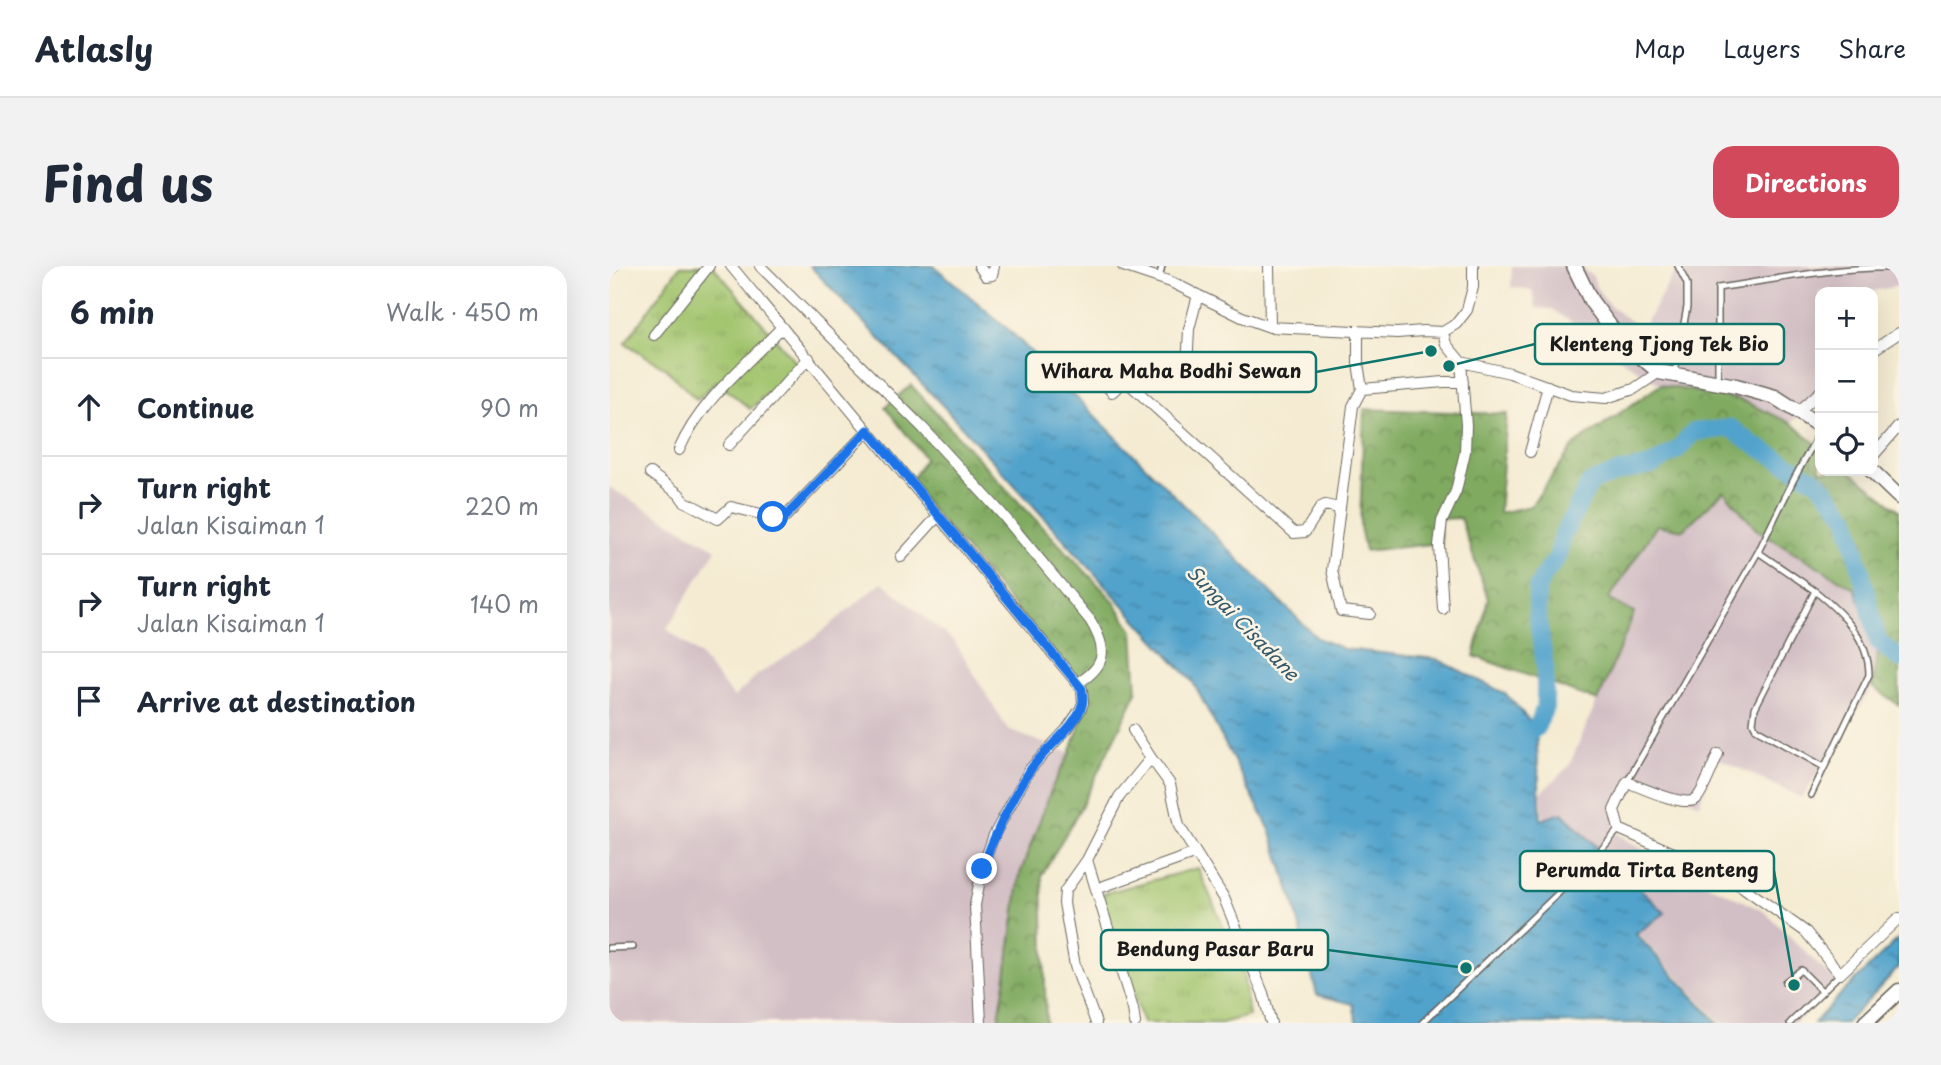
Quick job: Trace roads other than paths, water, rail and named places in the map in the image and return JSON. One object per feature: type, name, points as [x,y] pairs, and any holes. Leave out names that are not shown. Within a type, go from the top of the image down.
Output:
[{"type":"street","points":[[609,271],[613,266]]},
{"type":"street","points":[[654,335],[709,266]]},
{"type":"street","points":[[730,266],[1082,689],[1083,703],[1080,710],[1067,729],[1030,769],[994,835],[982,869],[975,905],[981,1023]]},
{"type":"street","points":[[760,266],[923,428],[1002,514],[1090,620],[1100,637],[1101,653],[1098,667],[1078,683]]},
{"type":"street","points":[[979,266],[986,276],[992,275],[994,266]]},
{"type":"street","points":[[1123,266],[1159,278],[1242,317],[1270,327],[1397,333],[1443,332],[1456,324],[1467,310],[1473,286],[1473,266]]},
{"type":"street","points":[[1269,266],[1270,327]]},
{"type":"street","points":[[1574,266],[1591,301],[1618,337],[1658,372],[1775,397],[1815,424]]},
{"type":"street","points":[[1187,369],[1189,329],[1198,295]]},
{"type":"street","points":[[679,450],[710,401],[782,327]]},
{"type":"street","points":[[1358,331],[1358,363],[1362,389],[1353,406],[1332,570],[1341,611],[1370,614]]},
{"type":"street","points":[[1443,332],[1446,344],[1461,362],[1466,425],[1465,452],[1456,491],[1442,521],[1439,545],[1443,609]]},
{"type":"street","points":[[1874,350],[1899,333]]},
{"type":"street","points":[[729,444],[809,358]]},
{"type":"street","points":[[1461,362],[1510,373],[1571,395],[1606,398],[1635,389],[1658,372]]},
{"type":"street","points":[[1091,368],[1112,392],[1125,380],[1294,533],[1305,532],[1321,506],[1339,508]]},
{"type":"street","points":[[1362,389],[1463,382]]},
{"type":"street","points":[[1530,452],[1548,386]]},
{"type":"street","points":[[1799,411],[1815,396]]},
{"type":"street","points":[[1878,450],[1899,426]]},
{"type":"street","points":[[650,473],[679,494],[684,501],[718,519],[731,508],[773,517],[786,516],[868,430]]},
{"type":"street","points":[[1877,476],[1899,497]]},
{"type":"street","points":[[901,557],[937,516]]},
{"type":"street","points":[[1133,730],[1170,784],[1179,826],[1224,898],[1262,993],[1271,1023]]},
{"type":"street","points":[[1718,754],[1697,798],[1690,802],[1670,798],[1627,782],[1614,810],[1619,829],[1740,886],[1805,932],[1840,974],[1899,918]]},
{"type":"street","points":[[1096,1023],[1075,966],[1064,903],[1065,891],[1087,860],[1119,797],[1151,758]]},
{"type":"street","points":[[1096,889],[1196,853]]},
{"type":"street","points":[[1087,860],[1135,1023]]},
{"type":"street","points":[[1865,1023],[1899,991]]},
{"type":"lane","points":[[1159,278],[1162,266]]},
{"type":"lane","points":[[1674,375],[1687,307],[1687,284],[1678,266]]},
{"type":"lane","points":[[1718,383],[1719,288],[1849,268],[1899,268]]},
{"type":"lane","points":[[1627,782],[1758,552],[1815,438]]},
{"type":"lane","points":[[1758,552],[1839,611],[1856,631],[1869,664],[1869,675],[1811,795]]},
{"type":"lane","points":[[1815,591],[1755,708],[1753,723],[1756,729],[1825,767]]},
{"type":"lane","points":[[1422,1023],[1569,883],[1619,829]]},
{"type":"lane","points":[[609,947],[633,947]]},
{"type":"lane","points":[[1785,982],[1801,970],[1822,991]]},
{"type":"lane","points":[[1790,1023],[1840,974]]},
{"type":"water","name":"Sungai Cisadane","points":[[810,266],[934,266],[1008,329],[1317,638],[1344,649],[1437,659],[1506,694],[1536,728],[1541,820],[1562,813],[1665,913],[1636,934],[1718,1023],[1357,1023],[1353,1004],[1317,995],[1294,904],[1270,830],[1193,682],[943,406]]},
{"type":"water","points":[[1899,938],[1899,967],[1846,1023],[1814,1023],[1837,998]]},
{"type":"waterway","points":[[1519,740],[1536,728],[1545,707],[1545,668],[1537,614],[1537,589],[1557,558],[1563,535],[1590,483],[1620,472],[1651,466],[1677,450],[1694,432],[1731,428],[1751,443],[1820,483],[1848,518],[1878,641],[1899,659]]},
{"type":"place","name":"Wihara Maha Bodhi Sewan","points":[[1431,351]]},
{"type":"place","name":"Klenteng Tjong Tek Bio","points":[[1449,366]]},
{"type":"place","name":"Bendung Pasar Baru","points":[[1466,968]]},
{"type":"place","name":"Perumda Tirta Benteng","points":[[1794,985]]}]
